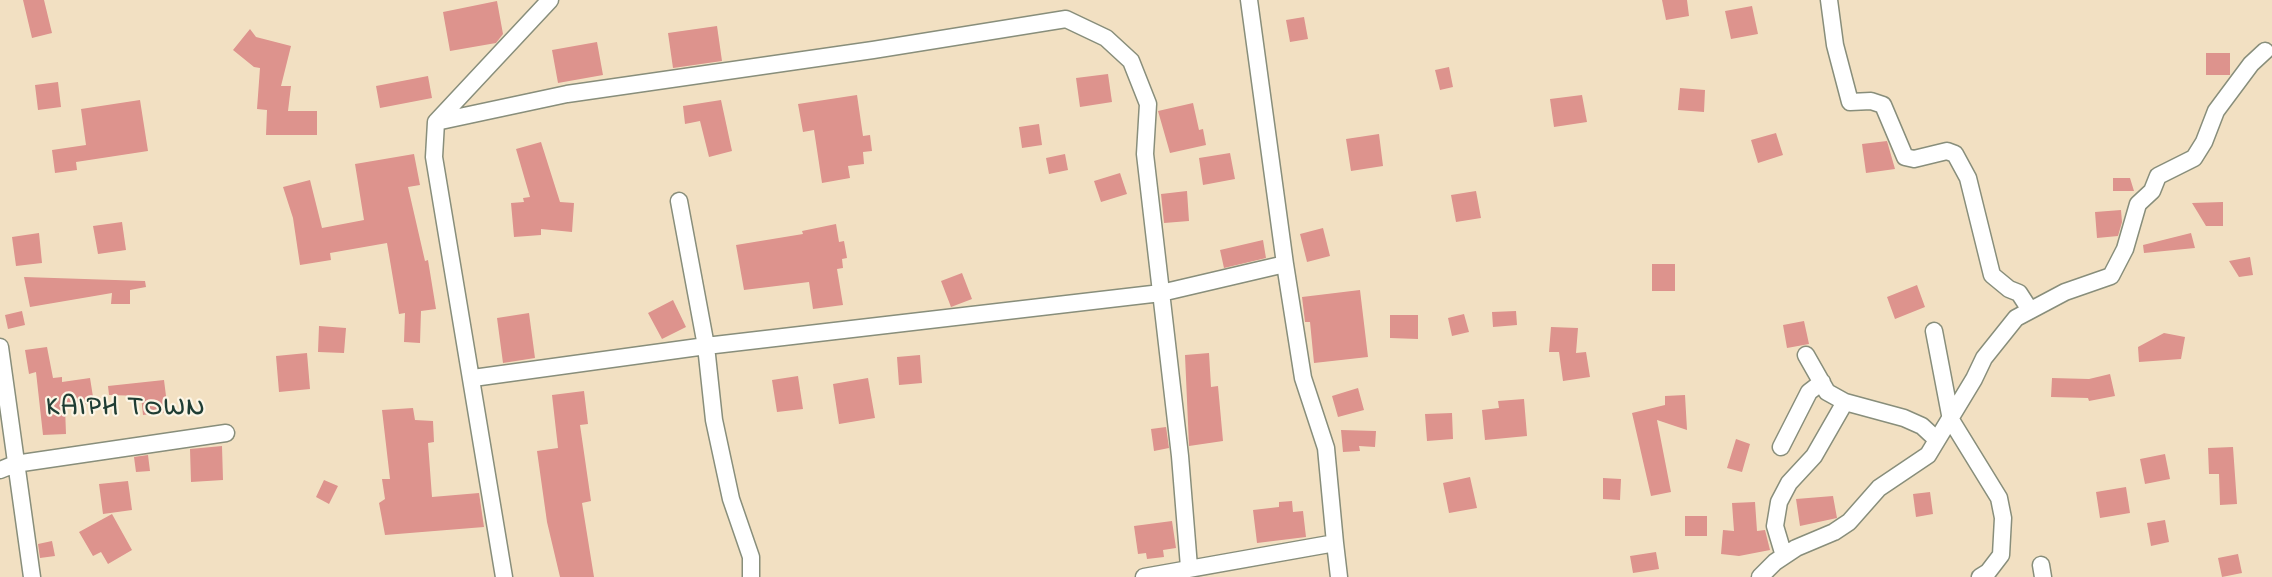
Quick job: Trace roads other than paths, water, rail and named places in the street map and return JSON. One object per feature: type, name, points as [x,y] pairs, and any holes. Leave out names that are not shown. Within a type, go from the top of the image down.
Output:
[{"type":"street","points":[[504,577],[473,378],[434,157],[436,122],[550,0]]},
{"type":"street","points":[[1249,0],[1303,378],[1326,448],[1339,577]]},
{"type":"street","points":[[1829,0],[1835,45],[1850,102],[1871,101],[1883,105],[1905,157],[1914,159],[1947,151],[1955,154],[1968,178],[1992,275],[2009,289],[2019,293],[2030,310]]},
{"type":"street","points":[[436,122],[567,94],[1066,19],[1106,38],[1131,61],[1148,104],[1145,154],[1180,456],[1189,567]]},
{"type":"street","points":[[1760,577],[1784,556],[1849,522],[1879,488],[1928,455],[1936,439],[1951,420],[1984,358],[2016,318],[2065,292],[2111,276],[2125,249],[2138,204],[2152,191],[2158,176],[2194,158],[2204,142],[2216,111],[2251,64],[2265,51]]},
{"type":"street","points":[[679,201],[706,346],[714,420],[731,499],[751,557],[751,577]]},
{"type":"street","points":[[473,378],[706,346],[1161,292],[1285,264]]},
{"type":"street","points":[[1934,331],[1951,420],[1999,498],[2003,518],[2001,555],[1988,572],[1980,577]]},
{"type":"street","points":[[0,347],[8,467],[32,577]]},
{"type":"street","points":[[1806,355],[1827,392],[1845,402],[1904,418],[1922,426],[1936,439]]},
{"type":"street","points":[[1781,447],[1809,392],[1822,382]]},
{"type":"street","points":[[1784,556],[1775,526],[1779,502],[1789,483],[1814,456],[1845,402]]},
{"type":"street","points":[[8,467],[226,433]]},
{"type":"street","points":[[1144,577],[1189,567],[1335,543]]},
{"type":"district","name":"KAIPH TOWN","points":[[126,410]]}]
